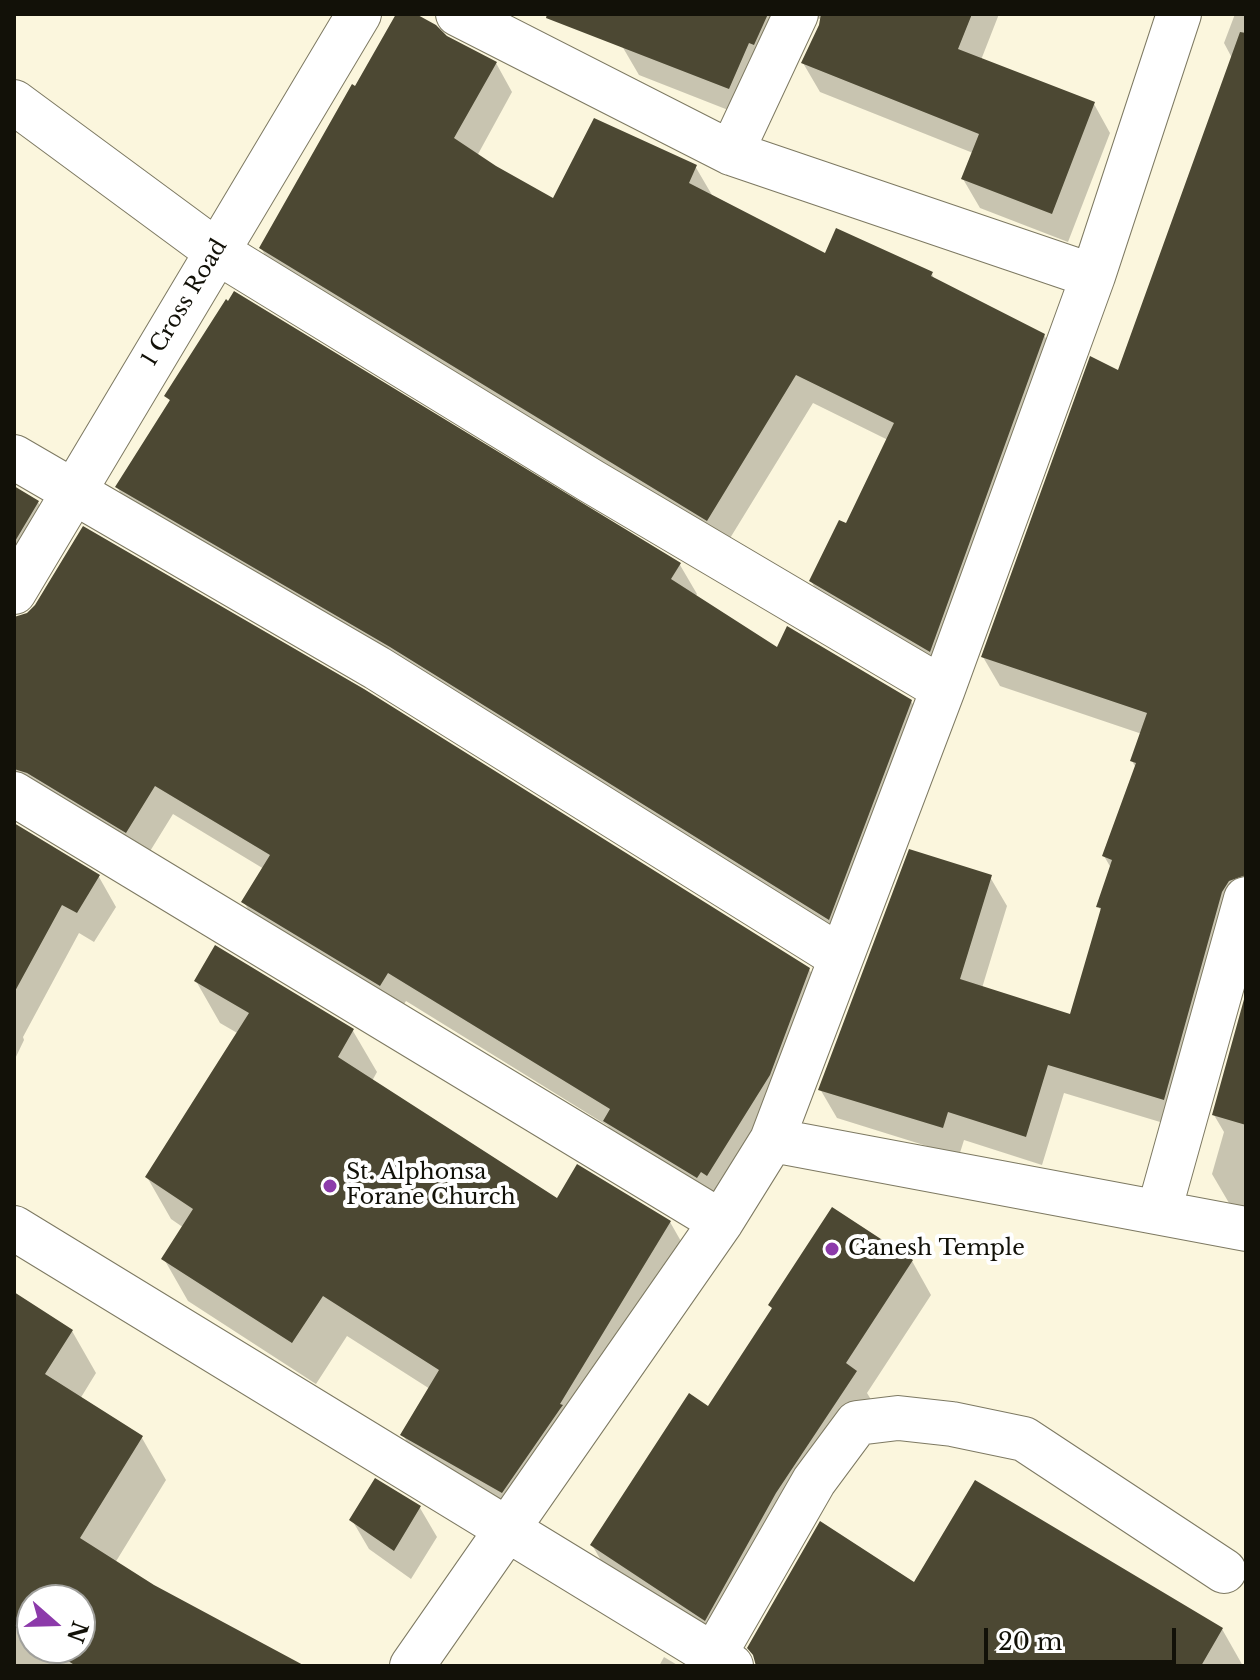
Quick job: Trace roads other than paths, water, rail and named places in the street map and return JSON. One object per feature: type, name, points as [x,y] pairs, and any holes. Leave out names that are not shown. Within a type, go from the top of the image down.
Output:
[{"type":"street","name":"1 Cross Road","points":[[14,592],[359,14]]},
{"type":"street","points":[[458,14],[731,153],[1093,276]]},
{"type":"street","points":[[731,153],[796,14]]},
{"type":"street","points":[[412,1666],[721,1222],[772,1140],[943,689],[1093,276],[1179,14]]},
{"type":"street","points":[[14,102],[216,251],[591,481],[943,689]]},
{"type":"street","points":[[14,457],[377,668],[840,957]]},
{"type":"street","points":[[14,794],[721,1222]]},
{"type":"street","points":[[1159,1211],[1246,899]]},
{"type":"street","points":[[772,1140],[1246,1229]]},
{"type":"street","points":[[14,1228],[722,1660],[814,1481],[857,1423],[898,1418],[952,1424],[1024,1439],[1224,1571]]},
{"type":"place","name":"St. Alphonsa Forane Church","points":[[330,1186]]},
{"type":"place","name":"Ganesh Temple","points":[[832,1249]]}]
